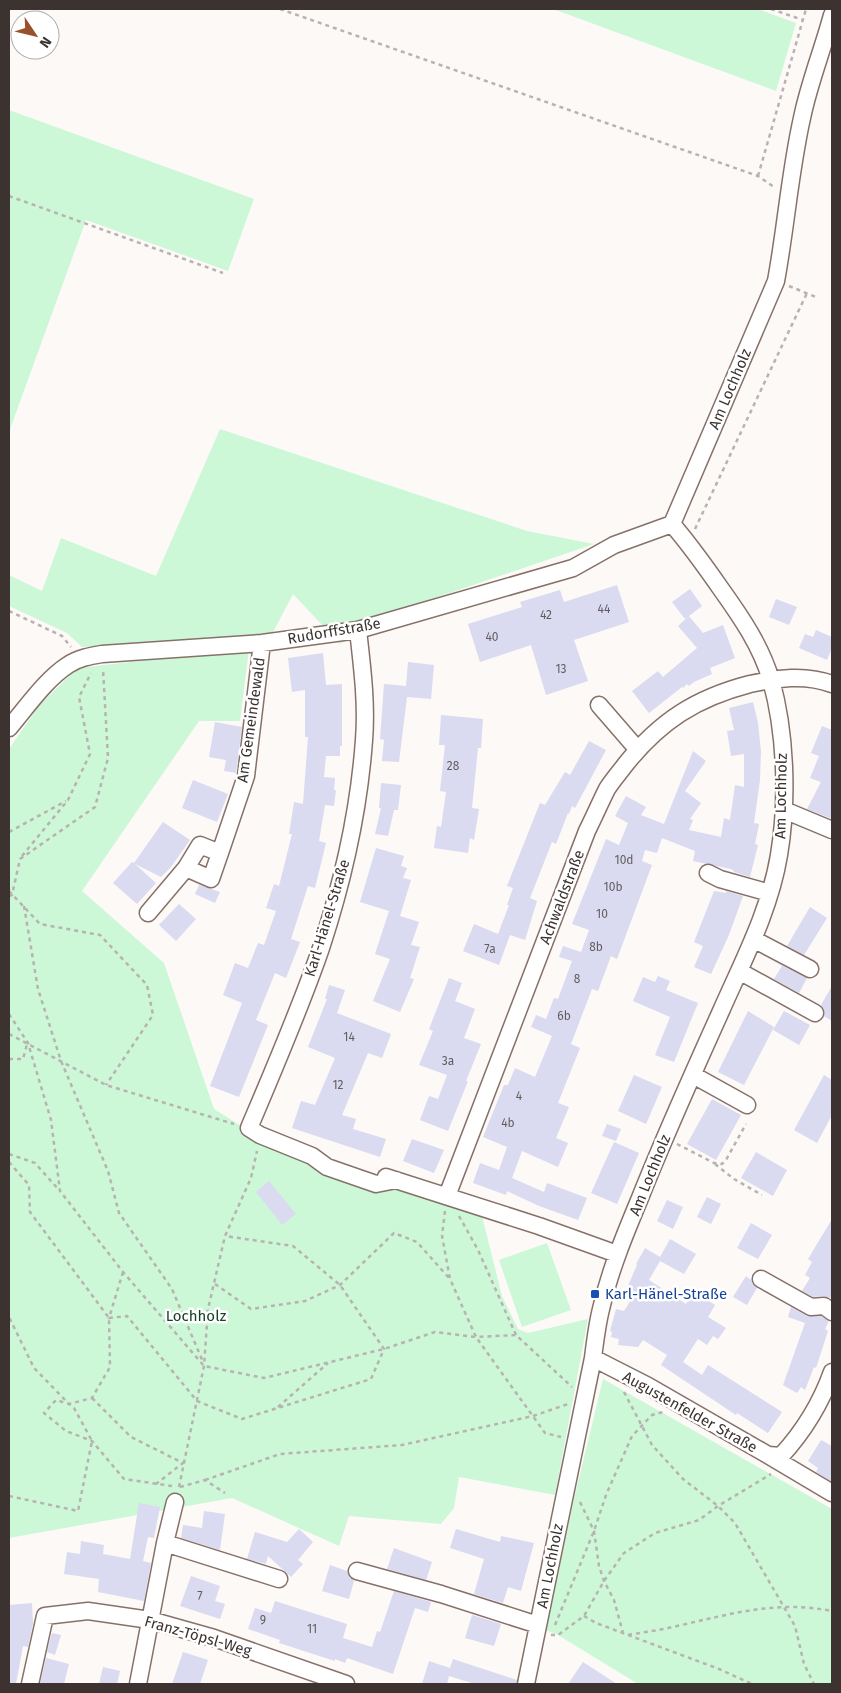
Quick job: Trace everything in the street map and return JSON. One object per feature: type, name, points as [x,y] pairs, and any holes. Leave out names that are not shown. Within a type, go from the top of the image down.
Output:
[{"type":"street","name":"Am Lochholz","points":[[526,1684],[542,1632],[566,1482],[593,1358],[600,1310],[617,1254],[665,1138],[753,939],[770,893],[779,856],[784,810],[784,774],[779,724],[771,680],[758,647],[741,617],[688,543],[672,524],[776,281],[802,117],[832,14]]},
{"type":"street","name":"Rudorffstraße","points":[[9,728],[50,682],[68,665],[81,658],[102,654],[262,643],[358,630],[573,568],[614,544],[672,524]]},
{"type":"street","name":"Karl-Hänel-Straße","points":[[255,1131],[321,947],[348,852],[359,788],[364,738],[364,687],[358,630]]},
{"type":"street","name":"Am Gemeindewald","points":[[186,868],[211,879],[220,853],[246,776],[262,643]]},
{"type":"street","points":[[771,680],[800,677],[832,684]]},
{"type":"street","name":"Achwaldstraße","points":[[446,1196],[587,831],[608,788],[638,750],[666,723],[696,703],[724,691],[771,680]]},
{"type":"street","points":[[599,705],[638,750]]},
{"type":"street","points":[[784,810],[832,830]]},
{"type":"street","points":[[148,913],[186,868],[200,845],[220,853]]},
{"type":"street","points":[[708,873],[720,879],[770,893]]},
{"type":"street","points":[[753,939],[810,969]]},
{"type":"street","points":[[739,971],[815,1013]]},
{"type":"street","points":[[693,1075],[747,1105]]},
{"type":"street","points":[[255,1131],[312,1156],[327,1167],[376,1184],[396,1180],[539,1226],[617,1254]]},
{"type":"street","points":[[761,1279],[811,1307],[824,1306],[832,1312]]},
{"type":"street","name":"Augustenfelder Straße","points":[[593,1358],[648,1386],[773,1459],[781,1456],[795,1441],[826,1390],[832,1372]]},
{"type":"street","points":[[773,1459],[832,1493]]},
{"type":"street","points":[[138,1684],[165,1543],[177,1495]]},
{"type":"street","points":[[165,1543],[279,1579]]},
{"type":"street","points":[[357,1571],[441,1594],[542,1632]]},
{"type":"street","name":"Franz-Töpsl-Weg","points":[[30,1684],[45,1616],[88,1612],[150,1620],[214,1638],[346,1684]]},
{"type":"path","points":[[280,9],[758,176],[788,196]]},
{"type":"path","points":[[771,9],[803,20]]},
{"type":"path","points":[[758,176],[806,9]]},
{"type":"path","points":[[9,196],[223,273]]},
{"type":"path","points":[[776,281],[816,297]]},
{"type":"path","points":[[688,543],[806,293]]},
{"type":"path","points":[[9,611],[62,636],[81,658]]},
{"type":"path","points":[[11,895],[20,858],[68,800],[90,754],[79,697],[102,654]]},
{"type":"path","points":[[20,858],[95,807],[108,758],[102,654]]},
{"type":"path","points":[[9,832],[68,800]]},
{"type":"path","points":[[9,891],[40,924],[100,935],[147,985],[153,1015],[106,1085]]},
{"type":"path","points":[[24,906],[38,989],[61,1061],[108,1171],[119,1213],[172,1289],[204,1366]]},
{"type":"path","points":[[9,1014],[28,1043],[51,1120],[60,1191]]},
{"type":"path","points":[[9,1034],[106,1085],[255,1131],[251,1178],[225,1236],[208,1309],[204,1366],[177,1495]]},
{"type":"path","points":[[9,1059],[23,1059],[28,1043]]},
{"type":"path","points":[[714,1163],[722,1164],[726,1160],[746,1124]]},
{"type":"path","points":[[665,1138],[714,1163],[734,1179],[762,1195]]},
{"type":"path","points":[[9,1154],[35,1163],[60,1191],[123,1272],[204,1366],[264,1378],[384,1349],[435,1332],[476,1337],[516,1335]]},
{"type":"path","points":[[9,1162],[29,1185],[30,1212],[109,1318]]},
{"type":"path","points":[[446,1196],[442,1236],[450,1279],[476,1337],[545,1433],[575,1441]]},
{"type":"path","points":[[177,1495],[205,1480],[280,1454],[402,1445],[533,1416],[584,1398],[516,1335],[478,1250],[446,1196]]},
{"type":"path","points":[[214,1284],[250,1309],[305,1301],[340,1285],[394,1233],[417,1242],[450,1279]]},
{"type":"path","points":[[225,1236],[293,1246],[340,1285],[384,1349]]},
{"type":"path","points":[[92,1441],[66,1431],[44,1413],[56,1400],[69,1404],[92,1398],[110,1366],[109,1318],[123,1272]]},
{"type":"path","points":[[109,1318],[127,1316],[197,1401],[242,1419],[370,1379],[384,1349]]},
{"type":"path","points":[[9,1317],[34,1368],[74,1408],[92,1441],[124,1479],[156,1484],[177,1495]]},
{"type":"path","points":[[276,1409],[329,1362]]},
{"type":"path","points":[[623,1391],[652,1445],[683,1478],[718,1506],[735,1523],[794,1626],[804,1664],[814,1684]]},
{"type":"path","points":[[92,1398],[131,1437],[183,1463]]},
{"type":"path","points":[[682,1407],[652,1415],[632,1436],[606,1495],[594,1531],[542,1632],[558,1635],[584,1616],[604,1581],[624,1553],[656,1533],[699,1520],[718,1506],[776,1471],[773,1459]]},
{"type":"path","points":[[9,1496],[78,1511],[92,1441]]},
{"type":"path","points":[[156,1484],[183,1463]]},
{"type":"path","points":[[205,1480],[226,1493]]},
{"type":"path","points":[[566,1482],[584,1509],[594,1531],[599,1566],[614,1600],[623,1632]]},
{"type":"path","points":[[628,1635],[675,1627],[757,1608],[782,1606],[832,1611]]},
{"type":"path","points":[[584,1616],[596,1623],[718,1669],[752,1684]]},
{"type":"green space","points":[[553,9],[758,9],[796,23],[776,91]]},
{"type":"green space","points":[[9,110],[254,199],[228,271],[86,220],[9,432]]},
{"type":"green space","points":[[220,429],[527,531],[594,544],[373,619],[340,644],[293,594],[270,638],[82,647],[67,633],[9,606],[9,575],[42,591],[61,538],[156,576]]},
{"type":"green space","name":"Lochholz","points":[[249,649],[240,721],[199,721],[82,891],[164,963],[214,1109],[275,1147],[481,1212],[502,1296],[518,1329],[528,1333],[588,1319],[555,1495],[459,1477],[454,1508],[441,1524],[349,1516],[339,1546],[232,1498],[9,1538],[9,749],[38,707],[77,668]]},
{"type":"green space","points":[[547,1243],[571,1310],[522,1327],[499,1260]]},
{"type":"green space","points":[[603,1379],[832,1509],[832,1684],[638,1684],[558,1635],[546,1630],[574,1499]]},
{"type":"building","points":[[617,585],[629,622],[574,640],[588,681],[546,695],[531,645],[480,662],[468,624],[522,607],[520,602],[560,590],[564,602]]},
{"type":"building","points":[[690,589],[702,606],[685,619],[672,602]]},
{"type":"building","points":[[776,599],[797,607],[789,625],[769,617]]},
{"type":"building","points":[[689,616],[703,633],[723,625],[735,658],[710,668],[712,674],[689,686],[687,684],[682,687],[649,713],[632,691],[658,671],[663,677],[697,648],[678,626]]},
{"type":"building","points":[[816,630],[832,637],[832,648],[827,660],[799,648],[805,634],[813,637]]},
{"type":"building","points":[[323,653],[326,685],[342,684],[342,746],[340,746],[340,756],[326,756],[324,777],[335,778],[334,806],[325,805],[319,841],[326,843],[315,888],[308,886],[291,939],[300,942],[286,978],[275,973],[256,1020],[268,1025],[239,1097],[210,1086],[242,1003],[223,995],[235,963],[248,968],[258,943],[264,945],[276,911],[266,908],[274,884],[279,886],[292,834],[289,834],[294,802],[303,804],[308,737],[305,737],[305,690],[292,692],[288,658]]},
{"type":"building","points":[[408,662],[434,665],[431,699],[407,697],[399,762],[382,761],[384,740],[380,739],[384,684],[406,686]]},
{"type":"building","points":[[753,702],[758,723],[761,751],[760,780],[754,823],[759,824],[755,844],[758,845],[750,877],[734,872],[731,869],[693,861],[695,851],[662,838],[657,853],[645,850],[642,861],[652,865],[617,959],[611,956],[598,991],[592,989],[571,1044],[580,1048],[558,1103],[569,1107],[556,1138],[568,1143],[558,1167],[522,1151],[512,1178],[544,1192],[547,1183],[587,1198],[578,1220],[539,1206],[507,1191],[506,1195],[473,1183],[480,1163],[499,1170],[507,1147],[483,1137],[504,1085],[508,1085],[515,1068],[535,1077],[552,1036],[531,1027],[536,1015],[546,1019],[554,998],[558,999],[572,961],[559,957],[563,946],[581,952],[589,930],[572,924],[606,839],[619,845],[628,823],[615,816],[626,796],[646,807],[641,815],[664,824],[693,751],[706,761],[685,791],[701,803],[690,819],[693,820],[689,830],[721,837],[724,818],[730,820],[735,785],[744,787],[744,754],[731,756],[727,731],[734,730],[729,708]]},
{"type":"building","points":[[441,715],[483,719],[481,748],[478,748],[472,808],[479,809],[474,840],[470,838],[468,853],[434,848],[437,826],[441,827],[446,792],[440,791],[445,745],[439,745]]},
{"type":"building","points":[[215,722],[242,727],[236,773],[224,771],[226,760],[209,757]]},
{"type":"building","points":[[822,726],[832,730],[832,819],[807,809],[821,782],[810,778],[819,756],[811,753]]},
{"type":"building","points":[[589,741],[606,750],[575,808],[572,806],[568,813],[556,844],[552,842],[530,898],[537,901],[525,940],[510,935],[499,965],[463,951],[474,924],[498,934],[513,888],[507,886],[540,803],[545,805],[565,772],[570,775]]},
{"type":"building","points":[[193,780],[228,794],[217,822],[182,808]]},
{"type":"building","points":[[381,783],[401,785],[398,810],[394,810],[388,836],[375,834],[381,808],[379,808]]},
{"type":"building","points":[[163,822],[190,840],[171,867],[161,877],[135,864],[156,883],[137,904],[113,883],[132,862],[134,863]]},
{"type":"building","points":[[376,848],[404,856],[401,866],[407,868],[403,878],[411,880],[400,916],[419,922],[411,945],[420,947],[410,978],[414,979],[400,1012],[373,1001],[390,959],[375,954],[389,911],[360,902]]},
{"type":"building","points":[[199,885],[220,892],[215,903],[195,894]]},
{"type":"building","points":[[714,891],[726,893],[726,891],[743,896],[729,935],[711,974],[694,967],[703,946],[694,942]]},
{"type":"building","points":[[179,904],[196,919],[176,941],[159,925]]},
{"type":"building","points":[[810,907],[827,918],[804,955],[787,946]]},
{"type":"building","points":[[771,960],[807,978],[799,993],[774,979],[782,966]]},
{"type":"building","points":[[658,976],[670,981],[666,990],[698,1003],[674,1062],[655,1055],[670,1017],[633,1001],[643,977],[655,982]]},
{"type":"building","points":[[449,978],[462,983],[455,1001],[475,1009],[464,1038],[481,1044],[448,1131],[420,1120],[429,1096],[438,1099],[447,1075],[419,1065],[433,1031],[429,1029]]},
{"type":"building","points":[[329,985],[345,990],[337,1013],[391,1034],[382,1058],[368,1053],[342,1115],[356,1119],[353,1129],[386,1139],[380,1157],[292,1128],[301,1101],[315,1105],[335,1058],[308,1047],[327,999],[325,999]]},
{"type":"building","points":[[832,986],[832,1021],[824,1016],[825,1012],[821,1005]]},
{"type":"building","points":[[748,1011],[774,1027],[744,1085],[718,1072]]},
{"type":"building","points":[[784,1011],[810,1025],[799,1045],[773,1030]]},
{"type":"building","points":[[634,1075],[662,1087],[646,1124],[618,1111]]},
{"type":"building","points":[[824,1075],[832,1080],[832,1115],[817,1143],[794,1130]]},
{"type":"building","points":[[712,1099],[741,1115],[716,1160],[687,1144]]},
{"type":"building","points":[[607,1124],[621,1129],[616,1141],[602,1136]]},
{"type":"building","points":[[412,1139],[444,1150],[434,1173],[403,1161]]},
{"type":"building","points":[[614,1142],[639,1153],[617,1204],[591,1193]]},
{"type":"building","points":[[756,1152],[787,1170],[773,1196],[741,1178]]},
{"type":"building","points":[[269,1181],[296,1214],[282,1225],[256,1192]]},
{"type":"building","points":[[707,1197],[721,1204],[711,1224],[697,1217]]},
{"type":"building","points":[[667,1200],[683,1207],[673,1229],[657,1221]]},
{"type":"building","points":[[832,1219],[832,1295],[830,1298],[823,1296],[813,1297],[802,1291],[810,1278],[805,1275],[812,1262],[808,1259]]},
{"type":"building","points":[[751,1223],[772,1235],[758,1259],[737,1248]]},
{"type":"building","points":[[670,1239],[696,1254],[684,1274],[660,1261],[649,1280],[686,1304],[694,1291],[715,1305],[708,1317],[726,1328],[718,1339],[713,1336],[707,1345],[698,1339],[683,1362],[702,1375],[708,1365],[782,1412],[768,1433],[737,1413],[736,1415],[661,1365],[667,1355],[643,1340],[638,1347],[618,1345],[619,1339],[611,1337],[612,1332],[610,1331],[616,1309],[624,1311],[636,1292],[627,1288],[636,1264],[645,1248],[660,1257]]},
{"type":"building","points":[[746,1276],[757,1288],[747,1305],[733,1297]]},
{"type":"building","points":[[791,1307],[807,1316],[821,1316],[829,1321],[825,1329],[828,1331],[816,1368],[814,1367],[805,1390],[801,1387],[797,1393],[783,1385],[805,1323],[788,1317]]},
{"type":"building","points":[[821,1440],[832,1446],[832,1482],[816,1472],[818,1468],[808,1461]]},
{"type":"building","points":[[139,1503],[160,1507],[154,1538],[148,1537],[143,1561],[151,1563],[144,1601],[98,1592],[99,1579],[64,1574],[67,1552],[80,1554],[81,1541],[104,1545],[103,1554],[130,1559]]},
{"type":"building","points":[[204,1511],[225,1514],[220,1550],[181,1538],[183,1525],[202,1528]]},
{"type":"building","points":[[299,1529],[313,1542],[298,1560],[303,1564],[291,1577],[268,1556],[266,1564],[247,1559],[255,1532],[287,1542]]},
{"type":"building","points":[[456,1529],[500,1542],[501,1536],[534,1543],[521,1591],[508,1587],[503,1603],[474,1594],[484,1559],[450,1548]]},
{"type":"building","points":[[394,1548],[432,1562],[426,1580],[387,1569]]},
{"type":"building","points":[[330,1565],[347,1571],[350,1578],[354,1581],[349,1599],[322,1591]]},
{"type":"building","points":[[191,1576],[220,1586],[215,1601],[225,1604],[220,1619],[180,1606]]},
{"type":"building","points":[[394,1591],[431,1602],[428,1612],[415,1608],[393,1674],[347,1658],[345,1663],[335,1659],[335,1661],[279,1643],[280,1640],[248,1629],[255,1608],[271,1613],[275,1601],[347,1624],[343,1638],[372,1647],[377,1631],[380,1632]]},
{"type":"building","points":[[32,1603],[33,1623],[28,1647],[23,1646],[16,1684],[9,1684],[9,1605]]},
{"type":"building","points":[[472,1615],[501,1624],[494,1646],[465,1638]]},
{"type":"building","points":[[52,1633],[61,1635],[55,1655],[47,1652]]},
{"type":"building","points":[[183,1652],[208,1660],[200,1684],[172,1684]]},
{"type":"building","points":[[46,1658],[69,1664],[64,1684],[40,1684]]},
{"type":"building","points":[[453,1659],[517,1680],[516,1684],[475,1684],[449,1676],[447,1684],[422,1684],[429,1661],[450,1668]]},
{"type":"building","points":[[583,1662],[617,1684],[568,1684]]},
{"type":"building","points":[[103,1667],[120,1671],[117,1684],[99,1684]]},
{"type":"place","name":"Karl-Hänel-Straße","points":[[595,1294]]}]
